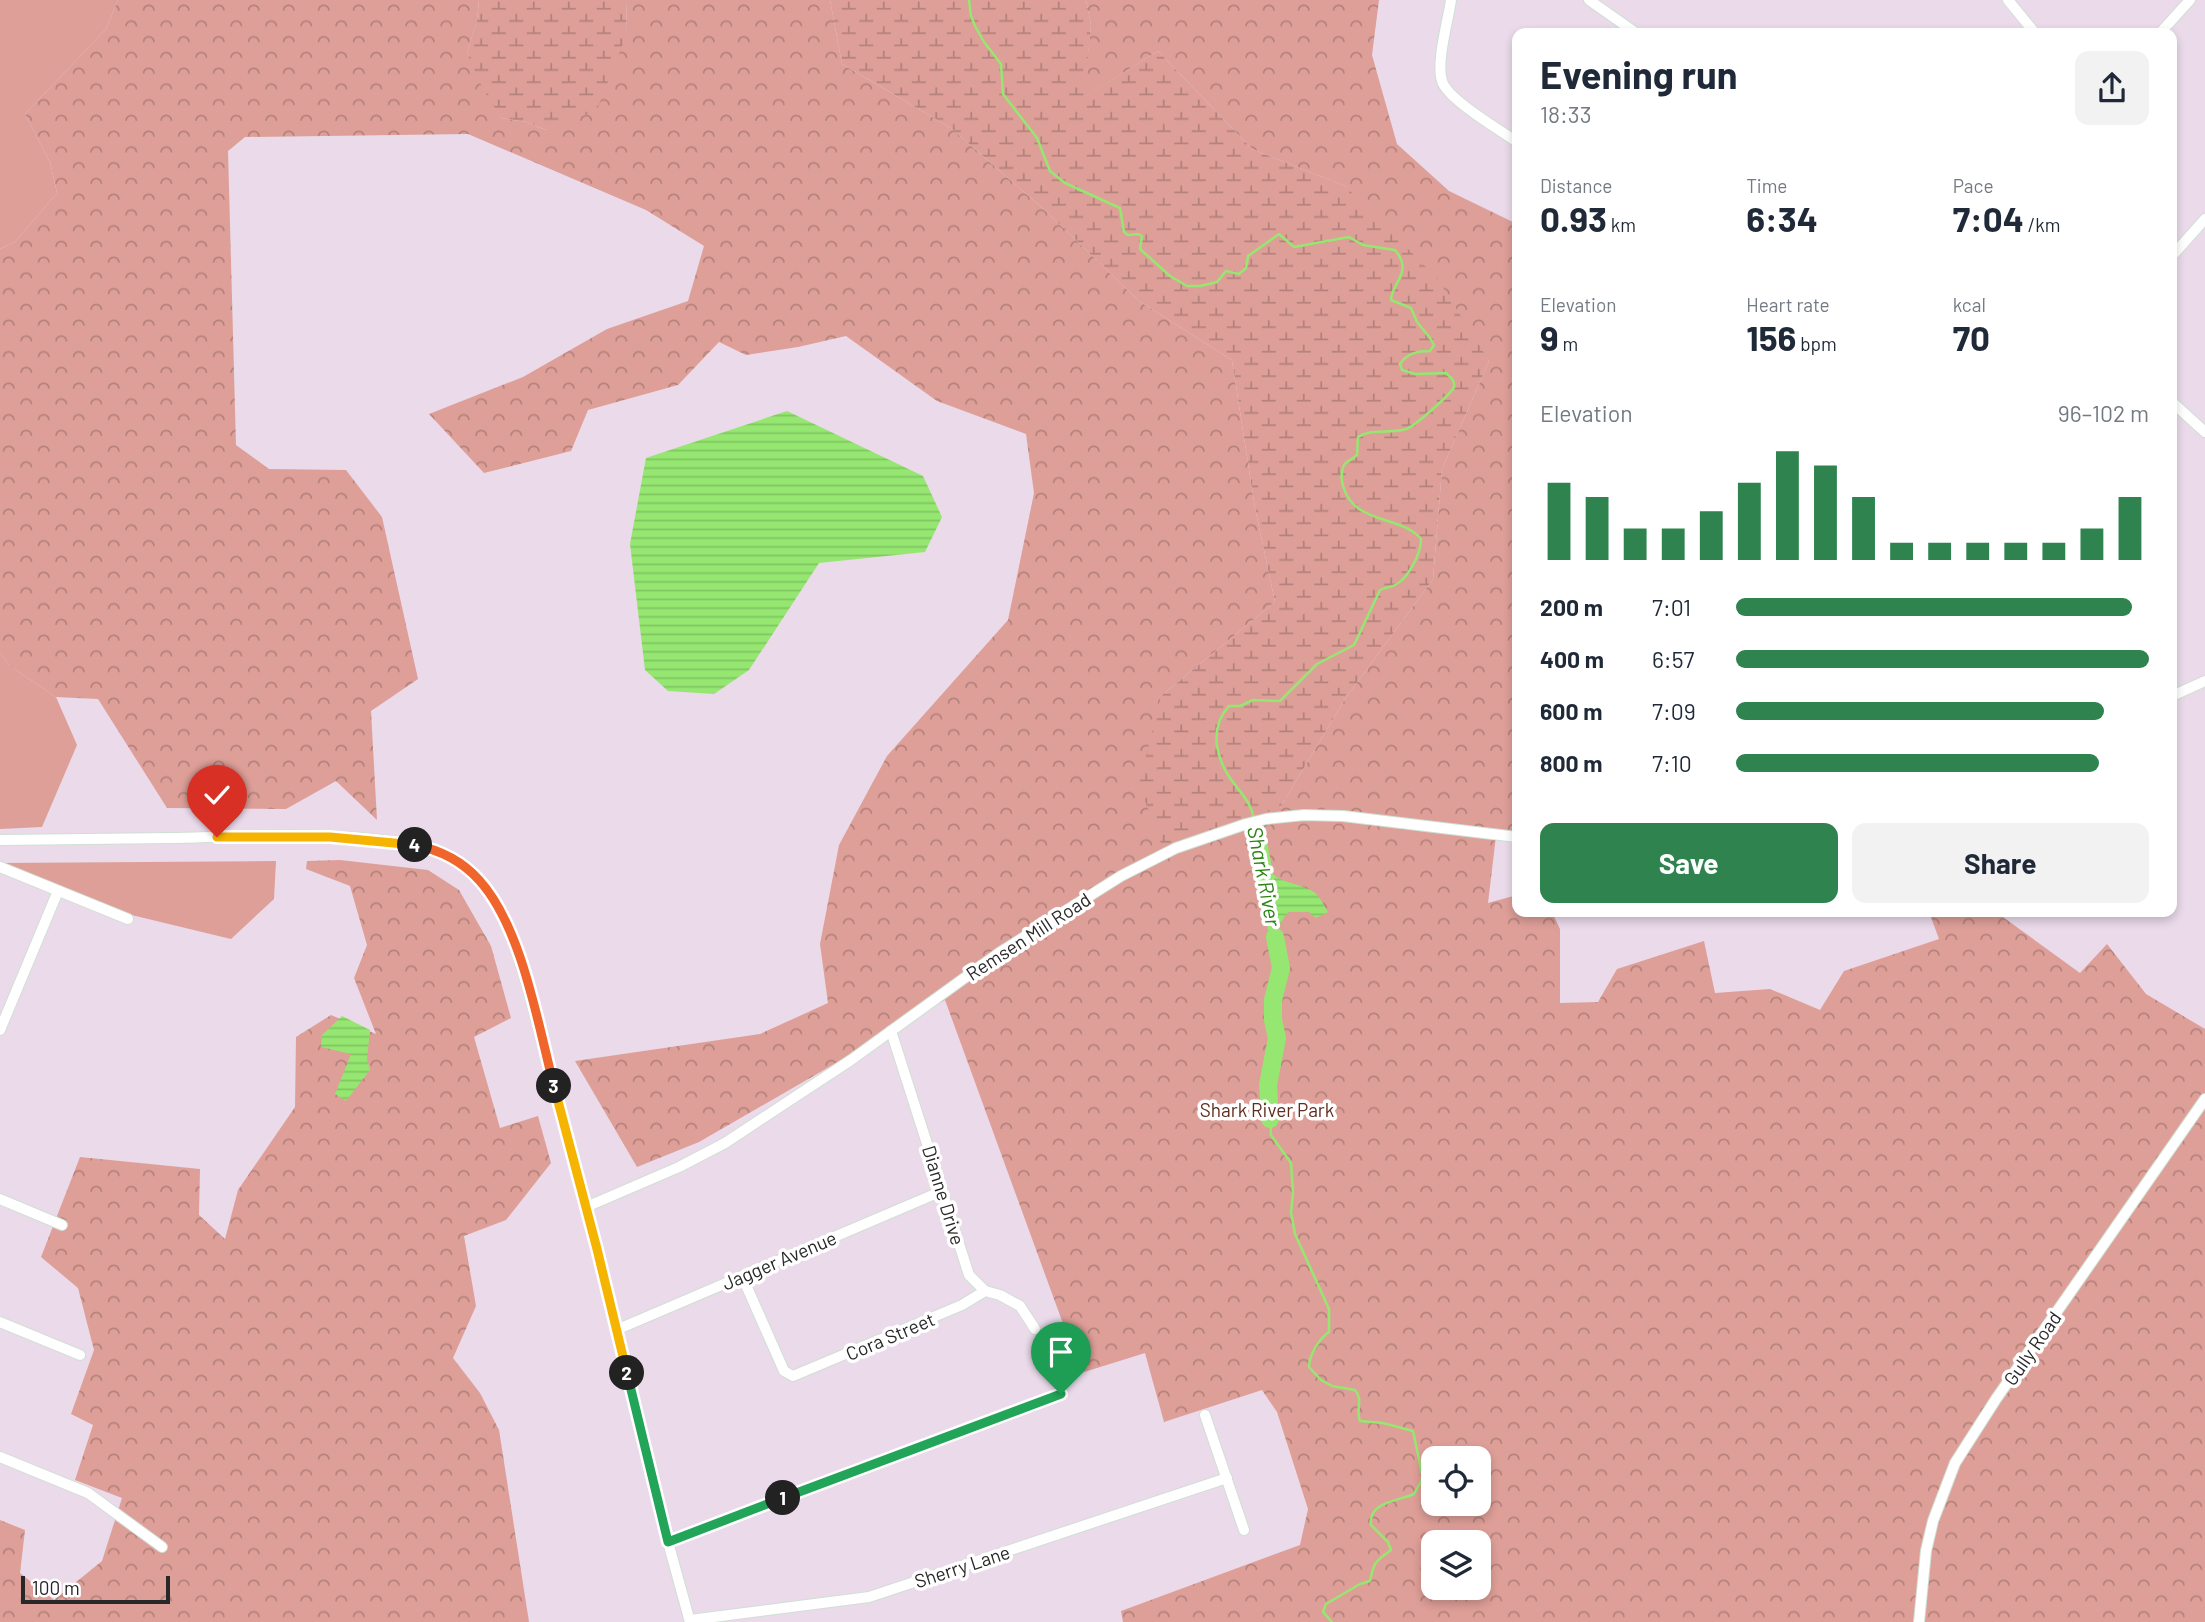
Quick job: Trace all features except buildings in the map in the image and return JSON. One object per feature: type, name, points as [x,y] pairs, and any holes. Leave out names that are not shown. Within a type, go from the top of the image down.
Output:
[{"type":"street","points":[[1451,0],[1440,69],[1445,88],[1453,98],[1512,139]]},
{"type":"street","points":[[1589,0],[1629,28]]},
{"type":"street","points":[[2008,0],[2031,28]]},
{"type":"street","points":[[2165,28],[2190,0]]},
{"type":"street","points":[[2177,250],[2205,219]]},
{"type":"street","points":[[2177,407],[2205,432]]},
{"type":"street","points":[[2177,694],[2205,681]]},
{"type":"street","name":"Remsen Mill Road","points":[[586,1208],[604,1202],[726,1143],[891,1031],[999,953],[1121,876],[1176,848],[1246,824],[1304,815],[1343,816],[1512,835]]},
{"type":"street","points":[[0,840],[330,837],[402,843],[435,850],[452,858],[486,887],[504,919],[517,951],[586,1208],[690,1621]]},
{"type":"street","points":[[0,867],[128,919]]},
{"type":"street","points":[[0,1030],[58,891]]},
{"type":"street","name":"Dianne Drive","points":[[891,1031],[969,1275],[985,1292]]},
{"type":"street","name":"Gully Road","points":[[1919,1622],[1926,1551],[1943,1492],[1955,1463],[1996,1399],[2205,1099]]},
{"type":"street","name":"Jagger Avenue","points":[[616,1330],[942,1191]]},
{"type":"street","points":[[0,1199],[62,1225]]},
{"type":"street","name":"Cora Street","points":[[742,1276],[783,1371],[793,1376],[962,1305],[985,1292]]},
{"type":"street","points":[[985,1292],[1000,1295],[1020,1306],[1035,1329]]},
{"type":"street","points":[[0,1322],[80,1355]]},
{"type":"street","points":[[668,1542],[1061,1394]]},
{"type":"street","points":[[1205,1415],[1244,1530]]},
{"type":"street","points":[[0,1457],[88,1493],[162,1547]]},
{"type":"street","name":"Sherry Lane","points":[[690,1621],[869,1597],[1227,1478]]},
{"type":"green space","points":[[0,0],[118,0],[106,29],[25,114],[50,162],[57,193],[15,242],[0,249]]},
{"type":"green space","name":"Shark River Park","points":[[118,0],[479,0],[477,20],[467,53],[501,118],[526,122],[546,130],[627,33],[626,0],[830,0],[842,64],[951,128],[1049,214],[1139,301],[1232,360],[1255,508],[1275,602],[1161,696],[1280,808],[1345,699],[1433,579],[1442,469],[1489,361],[1345,186],[1252,149],[1158,51],[1083,98],[1091,25],[1086,0],[1379,0],[1372,55],[1397,144],[1449,191],[1512,222],[1512,835],[1496,836],[1488,903],[1512,896],[1512,917],[1554,917],[1560,929],[1560,1003],[1598,1002],[1617,969],[1704,941],[1715,993],[1770,989],[1820,1010],[1844,971],[1939,939],[1931,917],[2003,917],[2080,973],[2107,944],[2146,994],[2205,1029],[2205,1622],[1123,1622],[1121,1611],[1300,1545],[1308,1509],[1277,1412],[1262,1390],[1164,1422],[1145,1353],[1081,1373],[945,1000],[699,1142],[637,1167],[575,1061],[760,1034],[828,1003],[820,944],[839,845],[887,756],[1008,620],[1034,493],[1026,434],[937,401],[846,336],[746,355],[719,342],[678,385],[588,410],[571,451],[484,473],[429,414],[523,377],[607,329],[688,301],[704,246],[646,210],[468,134],[245,137],[228,151],[236,445],[269,469],[346,470],[382,517],[418,679],[371,711],[377,820],[336,781],[286,809],[167,808],[98,699],[56,697],[10,666],[0,653],[0,249],[15,242],[57,193],[50,162],[25,114],[106,29]]},
{"type":"green space","points":[[479,0],[626,0],[627,33],[597,110],[546,130],[526,122],[501,118],[482,87],[467,53],[477,20]]},
{"type":"green space","points":[[830,0],[1086,0],[1091,25],[1084,97],[1158,51],[1252,149],[1345,186],[1437,278],[1489,361],[1442,469],[1433,579],[1345,699],[1280,808],[1162,846],[1139,785],[1161,696],[1275,602],[1255,508],[1232,360],[1139,301],[1049,214],[951,128],[842,64]]},
{"type":"green space","points":[[0,653],[10,666],[56,697],[77,745],[42,827],[0,829]]},
{"type":"green space","points":[[340,860],[428,870],[459,890],[491,946],[511,1018],[474,1037],[500,1128],[538,1116],[551,1163],[506,1220],[464,1236],[476,1306],[453,1358],[480,1393],[499,1430],[529,1622],[0,1622],[0,1520],[25,1530],[20,1573],[54,1600],[102,1561],[122,1498],[75,1480],[93,1425],[71,1414],[94,1350],[78,1288],[41,1257],[80,1157],[200,1169],[199,1215],[225,1239],[238,1190],[295,1107],[296,1037],[331,1015],[376,1034],[354,978],[367,945],[350,886],[306,869],[307,861]]},
{"type":"green space","points":[[276,861],[274,899],[231,939],[115,911],[0,863]]},
{"type":"water","points":[[787,411],[923,476],[942,517],[925,552],[819,563],[749,670],[714,694],[668,691],[645,670],[630,544],[646,458]]},
{"type":"water","points":[[1264,865],[1275,876],[1314,892],[1328,912],[1316,918],[1309,912],[1289,912],[1284,917],[1278,929],[1281,959],[1272,958],[1259,869]]},
{"type":"water","points":[[342,1016],[370,1030],[367,1059],[370,1070],[346,1101],[335,1094],[351,1054],[321,1047],[322,1035]]},
{"type":"waterway","name":"Shark River","points":[[969,0],[975,26],[1001,64],[1003,94],[1037,138],[1050,171],[1065,183],[1120,208],[1124,232],[1142,236],[1140,249],[1170,276],[1187,286],[1200,286],[1217,282],[1226,271],[1239,274],[1246,268],[1248,256],[1279,234],[1294,247],[1349,237],[1363,245],[1395,250],[1400,258],[1402,271],[1391,300],[1411,308],[1417,322],[1434,345],[1430,351],[1417,352],[1406,357],[1400,364],[1402,370],[1415,374],[1446,373],[1454,382],[1454,387],[1447,396],[1410,427],[1358,437],[1357,455],[1345,464],[1342,470],[1343,486],[1357,507],[1367,514],[1402,526],[1421,539],[1417,558],[1410,570],[1397,584],[1380,590],[1354,645],[1317,664],[1280,701],[1253,700],[1240,706],[1229,706],[1222,715],[1217,736],[1220,757],[1229,777],[1250,806],[1254,820]]},
{"type":"waterway","name":"Shark River","points":[[1255,827],[1267,889]]},
{"type":"waterway","name":"Shark River","points":[[1270,1119],[1268,1085],[1277,1038],[1273,1000],[1281,968],[1275,937]]},
{"type":"waterway","name":"Shark River","points":[[1281,959],[1274,1022],[1274,1053],[1267,1088],[1271,1135],[1291,1163],[1291,1212],[1295,1234],[1329,1309],[1329,1332],[1315,1348],[1309,1367],[1321,1380],[1332,1386],[1355,1390],[1359,1398],[1360,1421],[1383,1423],[1413,1431],[1423,1478],[1414,1494],[1385,1504],[1374,1511],[1371,1525],[1388,1542],[1391,1550],[1376,1562],[1370,1581],[1326,1604],[1323,1612],[1332,1622]]},
{"type":"route","points":[[217,837],[330,837],[390,841],[425,847],[462,864],[486,887],[504,919],[529,992],[597,1249],[668,1542],[1061,1394]]}]
